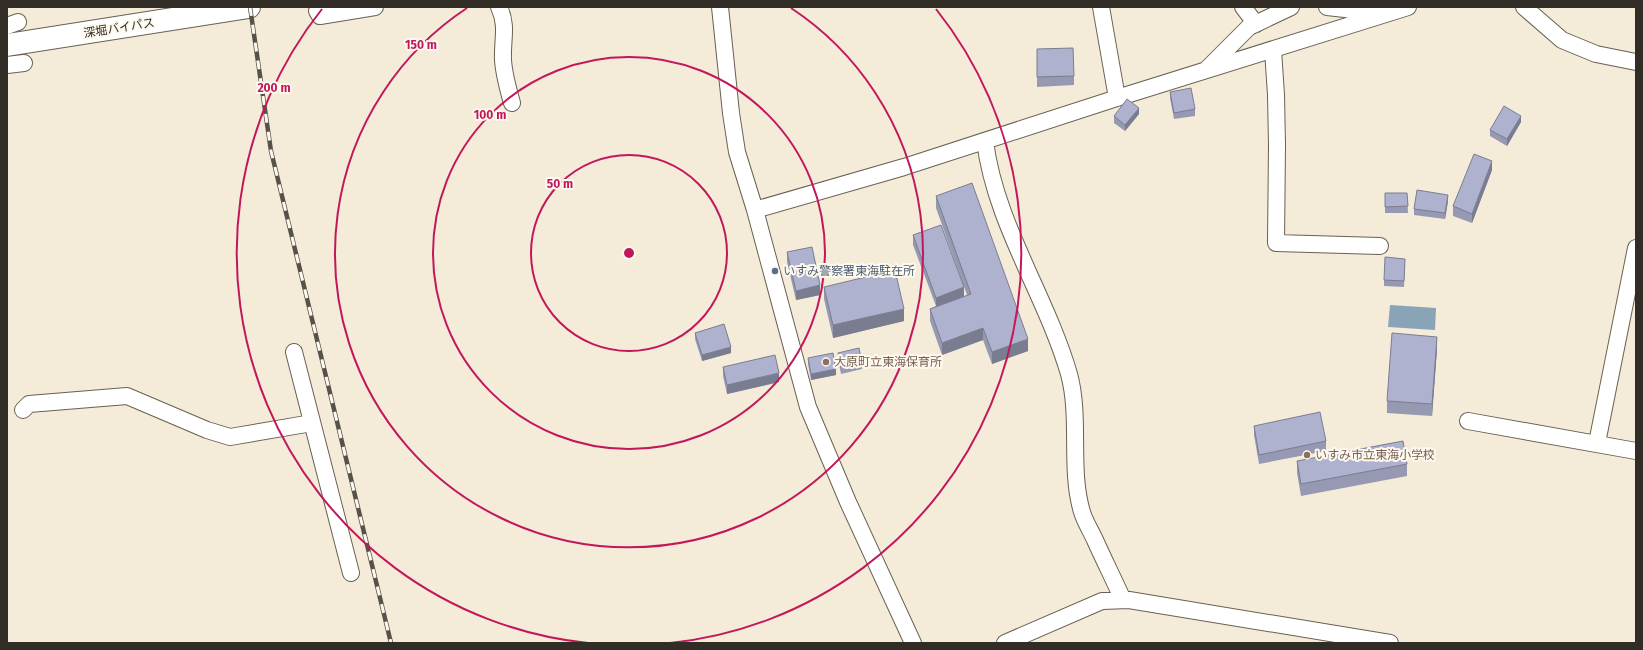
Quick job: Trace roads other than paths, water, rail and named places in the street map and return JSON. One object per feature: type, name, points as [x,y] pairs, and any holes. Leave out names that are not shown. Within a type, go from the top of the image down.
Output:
[{"type":"highway","name":"深堀バイパス","points":[[7,45],[240,8]]},
{"type":"street","points":[[316,11],[320,16],[375,7]]},
{"type":"street","points":[[499,7],[505,27],[503,59],[506,80],[512,103]]},
{"type":"street","points":[[720,7],[731,113],[737,152],[755,210],[808,407],[848,502],[913,643]]},
{"type":"street","points":[[1101,7],[1117,98]]},
{"type":"street","points":[[1243,7],[1256,24]]},
{"type":"street","points":[[1204,71],[1249,27],[1291,7]]},
{"type":"street","points":[[1327,7],[1386,14]]},
{"type":"street","points":[[755,210],[904,167],[1117,98],[1408,7]]},
{"type":"street","points":[[1524,7],[1562,40],[1596,54],[1636,62]]},
{"type":"street","points":[[1273,50],[1277,145],[1276,244],[1380,246]]},
{"type":"street","points":[[7,65],[24,63]]},
{"type":"street","points":[[985,141],[988,166],[1004,213],[1059,342],[1069,376],[1075,417],[1077,482],[1082,512],[1124,600]]},
{"type":"street","points":[[1597,443],[1636,248]]},
{"type":"street","points":[[294,352],[351,573]]},
{"type":"street","points":[[23,410],[29,404],[127,396],[208,430],[230,436],[312,423]]},
{"type":"street","points":[[1468,421],[1636,451]]},
{"type":"street","points":[[1005,643],[1102,601],[1124,600],[1390,643]]},
{"type":"water","points":[[1390,305],[1436,308],[1435,330],[1388,327]]},
{"type":"railway","points":[[250,7],[271,151],[391,643]]},
{"type":"place","name":"いすみ警察署東海駐在所","points":[[775,271]]},
{"type":"place","name":"大原町立東海保育所","points":[[826,362]]},
{"type":"place","name":"いすみ市立東海小学校","points":[[1307,455]]}]
